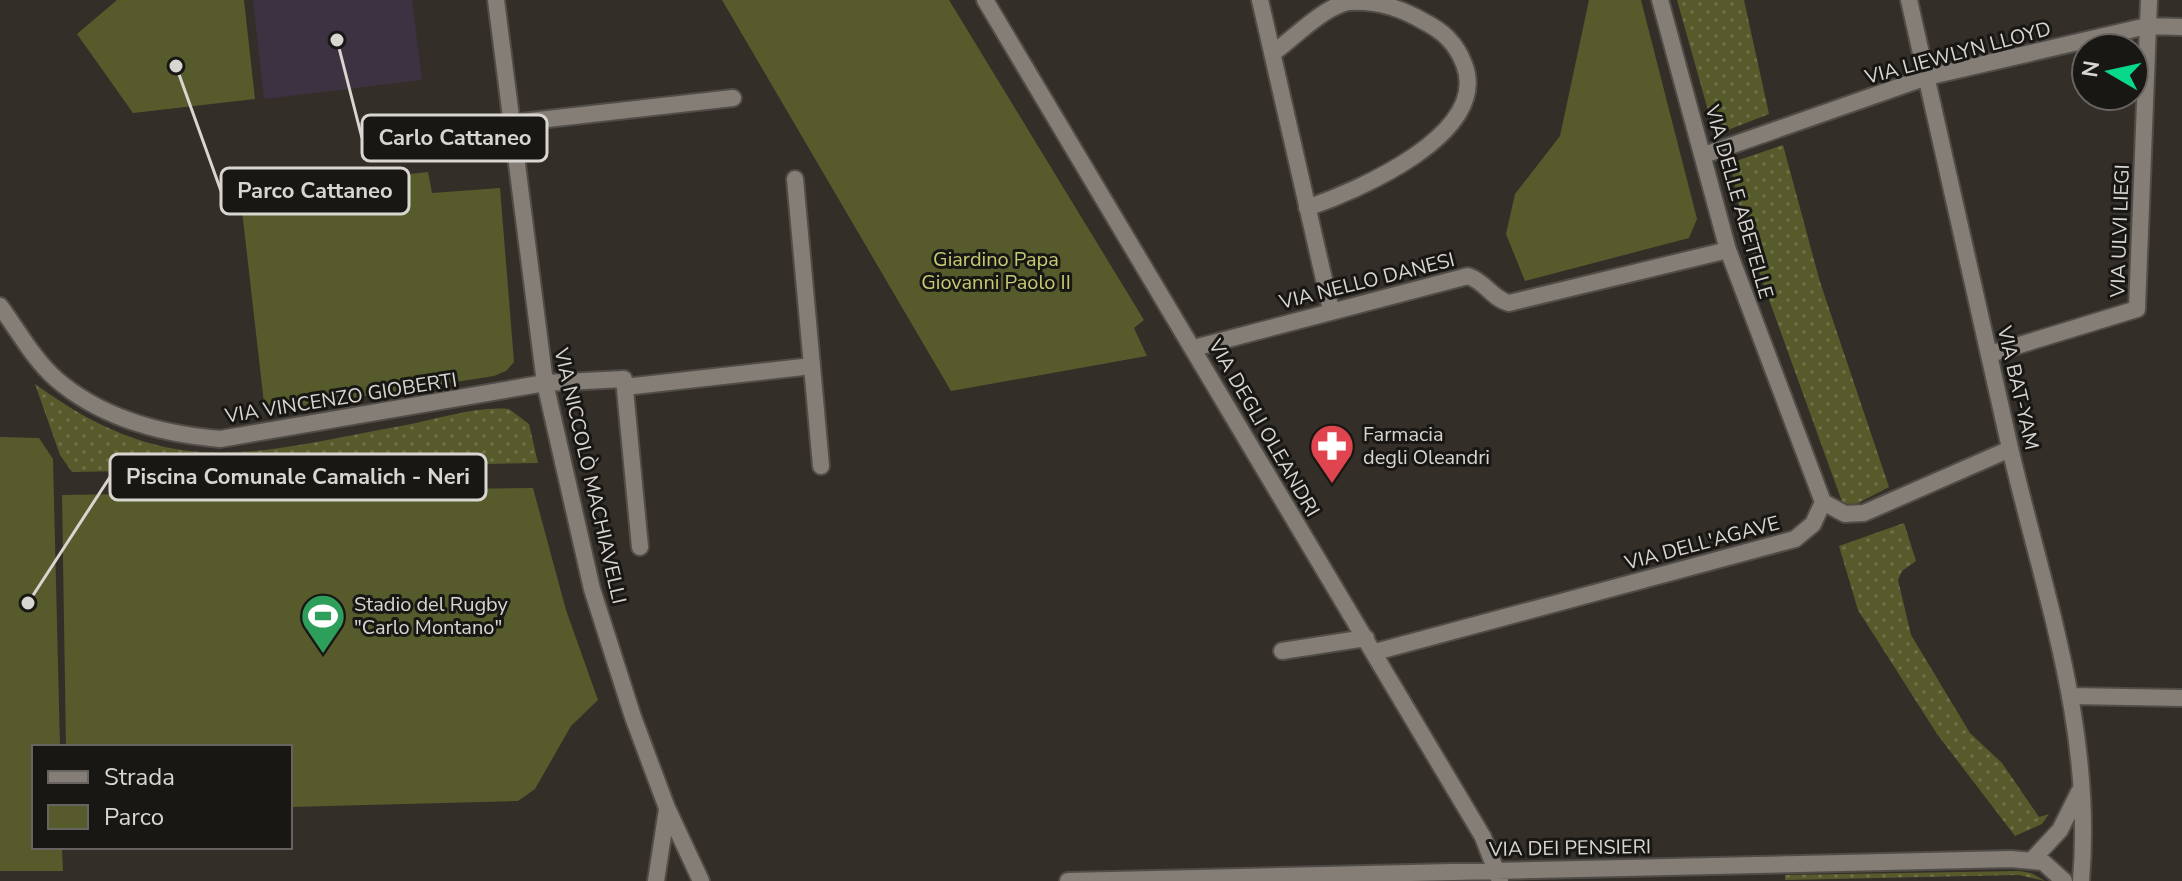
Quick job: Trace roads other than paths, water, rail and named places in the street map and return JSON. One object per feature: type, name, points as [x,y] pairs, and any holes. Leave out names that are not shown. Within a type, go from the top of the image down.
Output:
[{"type":"street","name":"VIA NICCOLÒ MACHIAVELLI","points":[[496,0],[545,383],[592,589],[667,808],[701,881]]},
{"type":"street","name":"VIA DEGLI OLEANDRI","points":[[985,0],[1371,645],[1483,837],[1499,875]]},
{"type":"street","points":[[1260,0],[1331,310]]},
{"type":"street","points":[[1273,53],[1333,8],[1363,0],[1389,5],[1435,27],[1452,42],[1466,69],[1466,93],[1458,111],[1433,141],[1405,162],[1364,184],[1307,208]]},
{"type":"street","name":"VIA DELLE ABETELLE","points":[[1660,0],[1728,250],[1823,502]]},
{"type":"street","name":"VIA BAT-YAM","points":[[1909,0],[2010,449],[2072,696],[2084,833],[2081,881]]},
{"type":"street","name":"VIA ULVI LIEGI","points":[[1990,354],[2137,309],[2149,0]]},
{"type":"street","name":"VIA LIEWLYN LLOYD","points":[[1704,155],[1927,77],[2147,26],[2182,27]]},
{"type":"street","points":[[512,123],[733,98]]},
{"type":"street","points":[[795,179],[821,466]]},
{"type":"street","name":"VIA NELLO DANESI","points":[[1194,348],[1468,276],[1486,284],[1493,296],[1509,303],[1728,250]]},
{"type":"street","name":"VIA VINCENZO GIOBERTI","points":[[0,306],[55,378],[98,406],[172,435],[220,439],[545,383],[624,379],[625,387]]},
{"type":"street","points":[[640,547],[625,387],[812,366]]},
{"type":"street","points":[[1823,502],[1845,514],[1864,513],[2010,449]]},
{"type":"street","name":"VIA DELL'AGAVE","points":[[1282,651],[1371,645],[1795,539],[1813,524],[1823,502]]},
{"type":"street","points":[[2072,696],[2182,698]]},
{"type":"street","points":[[2064,881],[2052,868],[2033,859],[2060,830],[2081,786]]},
{"type":"street","name":"VIA NICCOLÒ MACHIAVELLI","points":[[656,881],[667,808]]},
{"type":"street","name":"VIA DEI PENSIERI","points":[[1068,881],[1499,875],[2033,859]]},
{"type":"place","name":"Carlo Cattaneo","points":[[337,40]]},
{"type":"place","name":"Parco Cattaneo","points":[[176,66]]},
{"type":"place","name":"Farmacia degli Oleandri","points":[[1332,485]]},
{"type":"place","name":"Piscina Comunale Camalich - Neri","points":[[28,603]]},
{"type":"place","name":"Stadio del Rugby \"Carlo Montano\"","points":[[323,655]]},
{"type":"park label","name":"Giardino Papa Giovanni Paolo II","points":[[996,270]]}]
